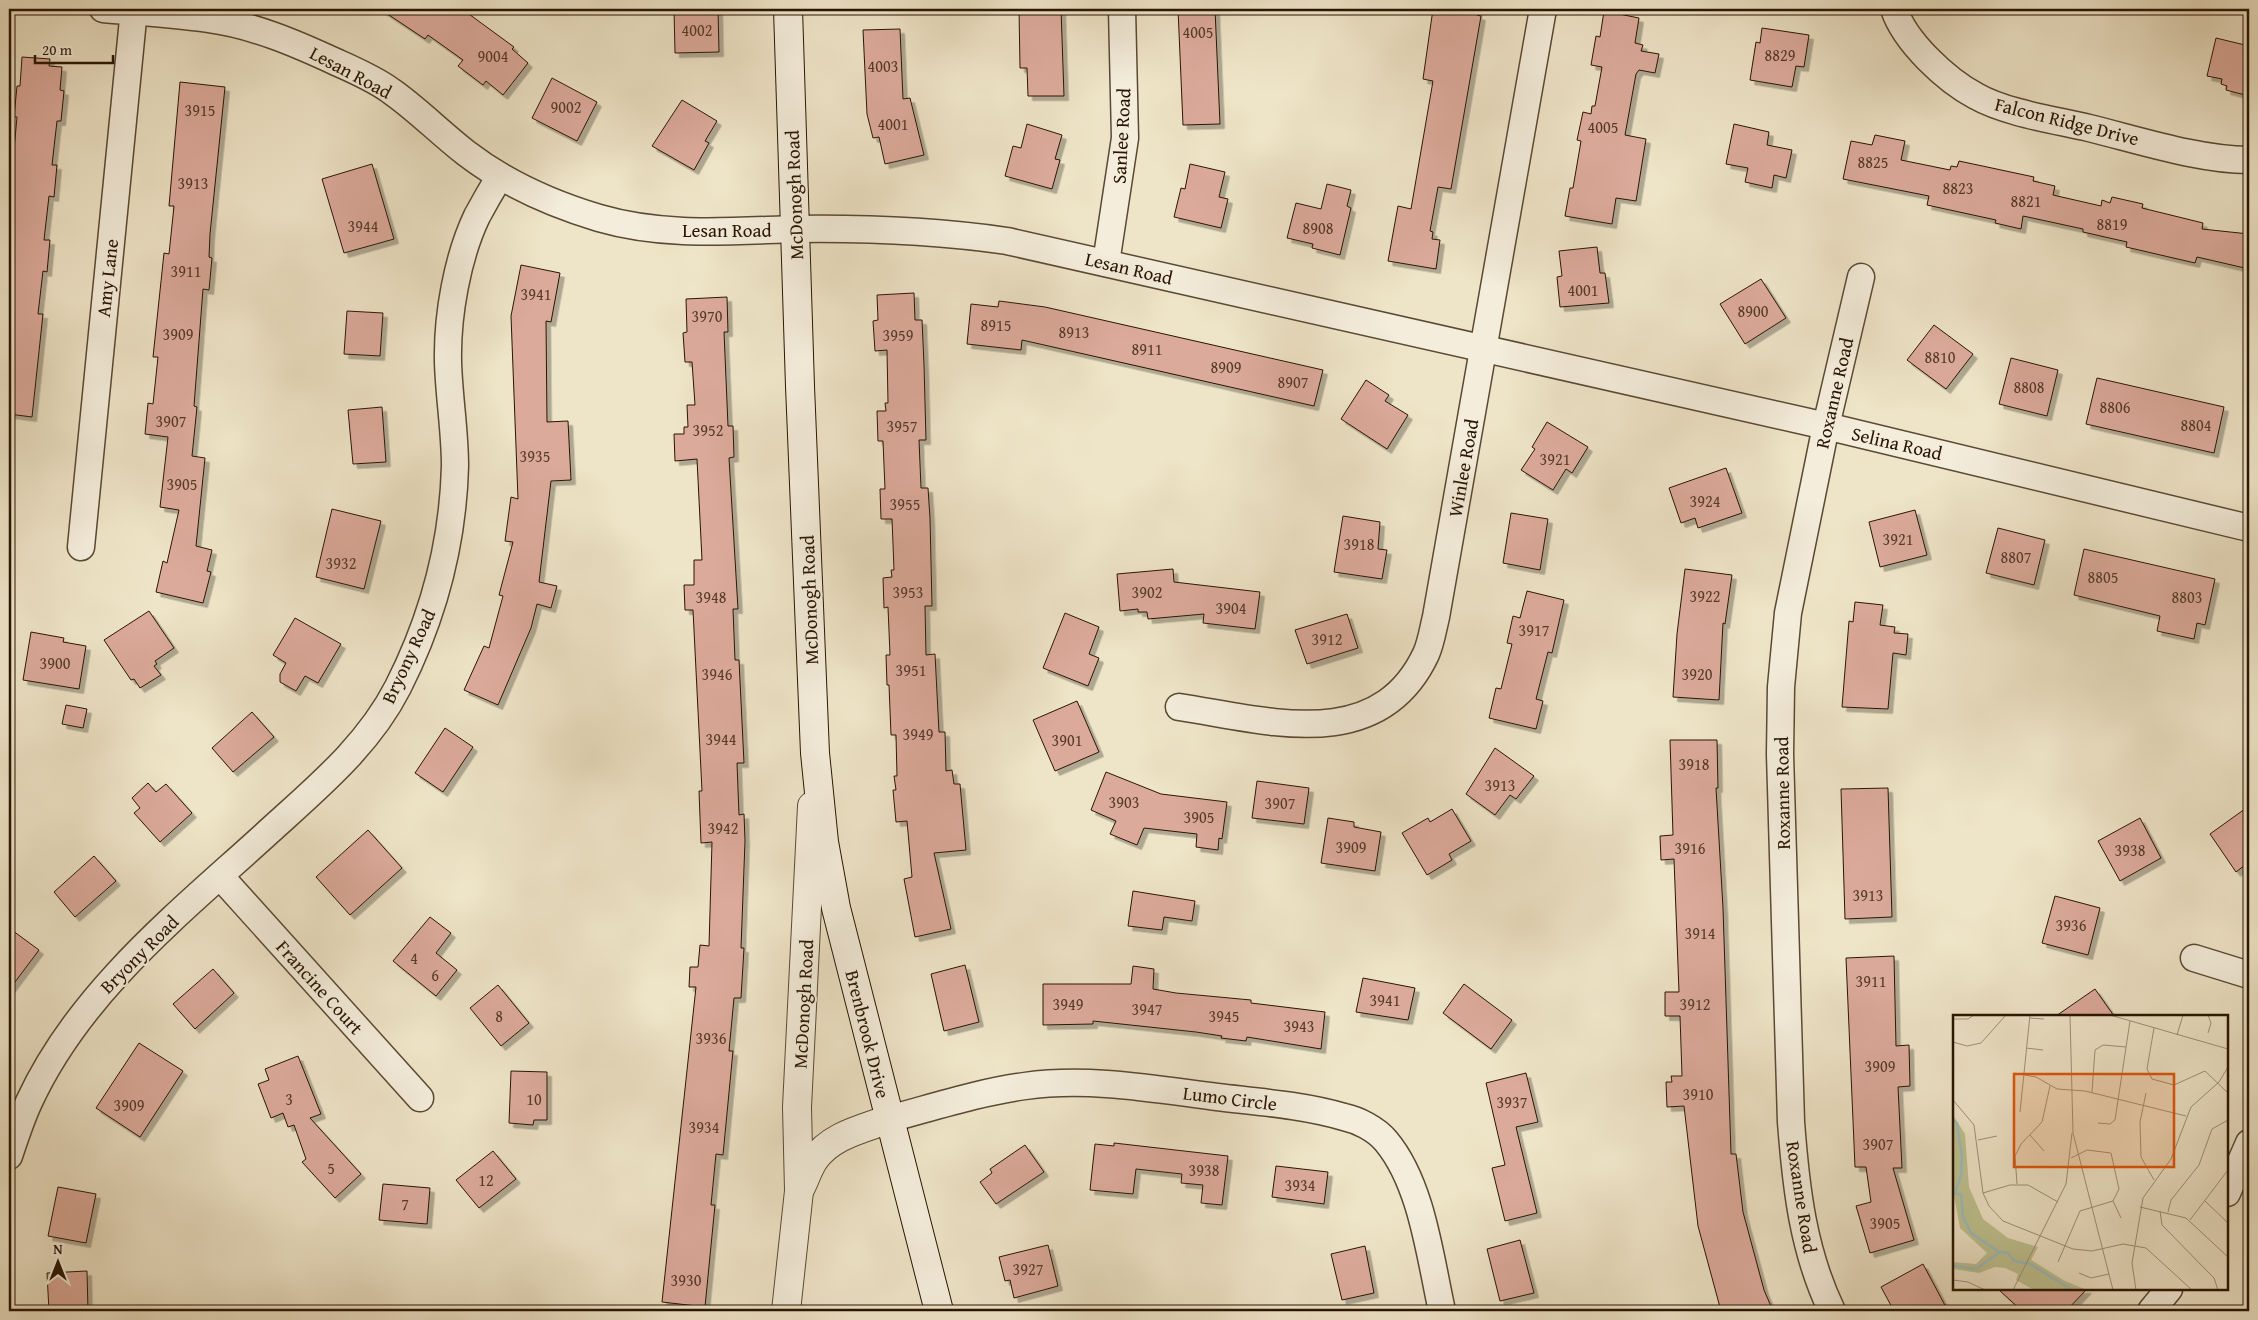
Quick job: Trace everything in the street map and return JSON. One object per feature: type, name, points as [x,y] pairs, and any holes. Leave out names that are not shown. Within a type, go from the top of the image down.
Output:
[{"type":"main road","name":"McDonogh Road","points":[[786,1311],[799,1191],[797,1108],[815,754],[788,9]]},
{"type":"main road","name":"Brenbrook Drive","points":[[815,754],[824,842],[836,908],[939,1311]]},
{"type":"main road","name":"McDonogh Road","points":[[799,1191],[814,1160],[824,1149],[839,1138],[889,1119]]},
{"type":"street","name":"Lesan Road","points":[[103,9],[134,10],[210,19],[258,31],[300,45],[390,90],[467,154],[500,176],[552,202],[600,218],[648,229],[709,233],[796,229],[900,230],[958,234],[1007,241],[1484,349]]},
{"type":"street","name":"Sanlee Road","points":[[1106,263],[1125,138],[1122,9]]},
{"type":"street","name":"Winlee Road","points":[[1179,707],[1289,723],[1321,725],[1353,719],[1383,705],[1410,682],[1427,653],[1436,617],[1543,9]]},
{"type":"street","name":"Falcon Ridge Drive","points":[[1894,9],[1918,49],[1946,76],[1976,97],[2019,112],[2170,147],[2209,156],[2249,160]]},
{"type":"street","name":"Amy Lane","points":[[81,547],[134,10]]},
{"type":"street","name":"Bryony Road","points":[[9,1156],[28,1102],[58,1050],[92,1003],[127,962],[334,773],[369,732],[397,689],[419,640],[439,585],[451,522],[455,464],[448,360],[451,311],[460,265],[476,218],[500,176]]},
{"type":"street","name":"Roxanne Road","points":[[1832,1311],[1819,1284],[1804,1234],[1796,1182],[1791,1122],[1780,754],[1782,687],[1788,613],[1826,426],[1861,277]]},
{"type":"street","name":"Selina Road","points":[[1484,349],[1826,426],[2249,528]]},
{"type":"street","name":"Francine Court","points":[[220,876],[420,1098]]},
{"type":"street","points":[[2194,958],[2249,975]]},
{"type":"street","name":"Lumo Circle","points":[[889,1119],[1025,1086],[1068,1083],[1111,1083],[1308,1108],[1346,1117],[1366,1126],[1384,1139],[1402,1164],[1416,1200],[1442,1311]]},
{"type":"street","points":[[2228,1191],[2249,1143]]},
{"type":"street","points":[[2151,1311],[2168,1290]]},
{"type":"building","points":[[380,9],[462,9],[514,47],[512,49],[528,63],[503,95],[486,81],[483,85],[458,66],[463,60],[428,35],[425,39]]},
{"type":"building","points":[[674,9],[718,9],[719,52],[675,53]]},
{"type":"building","points":[[1019,9],[1061,9],[1064,96],[1028,96],[1027,68],[1020,68]]},
{"type":"building","points":[[1178,9],[1215,9],[1220,124],[1183,125]]},
{"type":"building","points":[[1433,9],[1478,9],[1477,15],[1481,16],[1451,189],[1438,187],[1430,231],[1433,232],[1432,239],[1440,240],[1436,269],[1388,261],[1398,206],[1411,209],[1433,81],[1423,79]]},
{"type":"building","points":[[1604,11],[1639,18],[1635,43],[1643,45],[1641,51],[1659,54],[1655,73],[1639,70],[1636,74],[1625,135],[1646,139],[1636,201],[1616,198],[1612,224],[1565,216],[1570,188],[1573,188],[1581,141],[1577,140],[1583,112],[1591,114],[1592,106],[1595,106],[1602,67],[1591,65],[1596,36],[1600,37]]},
{"type":"building","points":[[1762,28],[1809,35],[1804,67],[1796,66],[1792,87],[1750,80],[1756,42],[1760,43]]},
{"type":"building","points":[[900,29],[903,99],[910,98],[924,155],[885,164],[879,137],[873,138],[867,114],[863,30]]},
{"type":"building","points":[[2216,38],[2249,46],[2249,96],[2226,90],[2227,86],[2221,84],[2222,79],[2207,76]]},
{"type":"building","points":[[22,57],[50,59],[49,66],[62,67],[60,90],[64,91],[61,121],[57,121],[52,165],[57,165],[54,197],[49,196],[44,240],[50,240],[47,272],[43,271],[38,314],[43,314],[32,417],[9,414],[9,160],[13,161],[17,117],[14,117],[17,86],[20,86]]},
{"type":"building","points":[[552,78],[597,102],[577,141],[532,118]]},
{"type":"building","points":[[180,82],[225,87],[210,234],[209,257],[212,258],[209,290],[203,289],[194,406],[197,407],[192,456],[205,458],[196,546],[212,550],[207,571],[211,572],[203,603],[156,592],[163,561],[167,563],[179,510],[160,507],[168,437],[145,434],[148,403],[153,404],[158,357],[153,357],[164,253],[169,254],[174,206],[169,206]]},
{"type":"building","points":[[682,100],[717,121],[705,141],[709,143],[694,170],[652,146]]},
{"type":"building","points":[[1027,124],[1062,135],[1055,159],[1060,160],[1052,189],[1005,176],[1013,146],[1021,148]]},
{"type":"building","points":[[1734,124],[1769,132],[1767,145],[1792,150],[1786,178],[1774,175],[1772,188],[1745,182],[1748,168],[1726,164]]},
{"type":"building","points":[[1875,135],[1905,141],[1901,160],[1950,170],[1951,166],[1957,167],[1959,161],[2034,177],[2033,181],[2055,186],[2053,195],[2101,206],[2102,200],[2110,203],[2112,197],[2143,204],[2142,208],[2203,223],[2202,229],[2249,234],[2249,269],[2197,257],[2195,263],[2126,247],[2127,242],[2083,232],[2083,229],[2023,216],[2021,229],[1995,223],[1996,220],[1927,205],[1929,196],[1843,179],[1851,141],[1872,145]]},
{"type":"building","points":[[372,164],[394,239],[344,253],[322,179]]},
{"type":"building","points":[[1190,164],[1225,172],[1219,197],[1228,199],[1221,228],[1174,217],[1181,188],[1185,189]]},
{"type":"building","points":[[1327,184],[1351,190],[1347,206],[1351,208],[1340,255],[1312,248],[1313,244],[1287,238],[1296,203],[1321,209]]},
{"type":"building","points":[[1597,247],[1600,273],[1605,273],[1609,303],[1560,307],[1557,277],[1562,276],[1559,251]]},
{"type":"building","points":[[521,265],[560,273],[551,322],[546,321],[547,422],[568,421],[571,480],[551,481],[539,582],[557,586],[551,608],[537,604],[531,628],[498,705],[464,690],[484,646],[489,648],[503,596],[499,595],[513,542],[505,541],[511,497],[518,499],[511,316]]},
{"type":"building","points":[[1761,279],[1786,318],[1745,344],[1720,304]]},
{"type":"building","points":[[914,293],[915,320],[922,320],[924,365],[926,440],[919,440],[921,488],[928,488],[930,518],[932,606],[925,606],[926,655],[935,654],[939,732],[945,732],[946,771],[952,770],[954,784],[960,784],[966,850],[934,853],[951,929],[915,937],[904,879],[912,877],[907,821],[896,822],[893,790],[896,790],[894,776],[897,776],[896,735],[891,735],[889,685],[887,685],[886,655],[890,655],[888,607],[884,608],[883,578],[892,577],[891,570],[894,570],[892,519],[881,519],[880,489],[885,489],[883,441],[878,441],[877,411],[886,411],[885,403],[888,403],[887,350],[875,351],[873,321],[878,320],[877,295]]},
{"type":"building","points":[[727,297],[728,332],[724,332],[728,426],[733,426],[734,457],[729,458],[738,609],[733,609],[735,660],[739,660],[744,763],[737,763],[739,815],[744,814],[745,841],[741,948],[744,948],[741,998],[734,998],[729,1051],[733,1051],[723,1155],[716,1154],[711,1205],[715,1205],[705,1307],[662,1302],[696,987],[689,987],[690,967],[698,967],[700,945],[709,946],[712,842],[701,843],[699,791],[702,791],[693,610],[685,610],[684,585],[694,585],[694,560],[702,560],[697,459],[675,461],[674,434],[684,434],[684,427],[688,427],[687,405],[695,405],[692,362],[685,362],[683,333],[687,332],[686,299]]},
{"type":"building","points":[[999,301],[1045,307],[1323,370],[1314,406],[1022,340],[1021,350],[967,344],[971,304],[998,307]]},
{"type":"building","points":[[347,311],[383,313],[380,356],[344,354]]},
{"type":"building","points":[[1934,325],[1973,354],[1946,389],[1907,360]]},
{"type":"building","points":[[2011,358],[2058,370],[2047,416],[1999,404]]},
{"type":"building","points":[[2097,378],[2224,407],[2214,453],[2086,424]]},
{"type":"building","points":[[1366,380],[1389,395],[1385,401],[1408,415],[1387,449],[1341,419]]},
{"type":"building","points":[[382,407],[386,462],[353,464],[348,410]]},
{"type":"building","points":[[1547,422],[1588,447],[1572,473],[1566,469],[1553,490],[1521,470],[1535,449],[1532,447]]},
{"type":"building","points":[[1726,468],[1742,513],[1698,528],[1695,518],[1681,523],[1669,488]]},
{"type":"building","points":[[332,509],[381,521],[364,589],[316,577]]},
{"type":"building","points":[[1915,510],[1927,555],[1880,567],[1869,522]]},
{"type":"building","points":[[1511,513],[1548,519],[1540,570],[1503,563]]},
{"type":"building","points":[[1343,516],[1380,522],[1378,549],[1387,550],[1382,579],[1334,572]]},
{"type":"building","points":[[1998,528],[2045,540],[2034,585],[1986,573]]},
{"type":"building","points":[[2084,549],[2215,579],[2205,625],[2197,623],[2194,639],[2157,631],[2160,616],[2074,595]]},
{"type":"building","points":[[1173,569],[1174,582],[1260,592],[1255,629],[1203,623],[1204,614],[1148,619],[1147,612],[1138,612],[1138,609],[1120,611],[1117,574]]},
{"type":"building","points":[[1685,569],[1732,575],[1725,624],[1723,623],[1719,700],[1673,697],[1677,634]]},
{"type":"building","points":[[1527,591],[1564,600],[1552,653],[1548,652],[1536,699],[1543,701],[1536,729],[1489,718],[1496,688],[1501,689],[1512,644],[1507,643],[1513,616],[1520,618]]},
{"type":"building","points":[[1855,602],[1883,605],[1880,625],[1895,627],[1894,633],[1908,634],[1906,655],[1893,653],[1888,709],[1842,707],[1849,621],[1853,622]]},
{"type":"building","points":[[149,611],[174,648],[155,661],[157,664],[154,666],[161,675],[140,688],[134,679],[131,680],[104,640]]},
{"type":"building","points":[[1065,613],[1099,627],[1089,654],[1099,658],[1088,686],[1043,668]]},
{"type":"building","points":[[1347,614],[1358,648],[1307,664],[1295,630]]},
{"type":"building","points":[[295,618],[341,644],[318,683],[305,676],[296,691],[280,682],[280,674],[286,663],[273,655]]},
{"type":"building","points":[[31,632],[64,638],[63,642],[86,646],[79,689],[23,680]]},
{"type":"building","points":[[1077,701],[1099,752],[1055,771],[1033,720]]},
{"type":"building","points":[[66,705],[87,709],[83,728],[62,724]]},
{"type":"building","points":[[252,712],[274,737],[233,772],[212,748]]},
{"type":"building","points":[[445,728],[473,747],[443,792],[415,773]]},
{"type":"building","points":[[1670,740],[1717,740],[1718,788],[1716,788],[1723,908],[1731,1154],[1736,1154],[1743,1212],[1764,1290],[1773,1311],[1721,1311],[1698,1226],[1684,1106],[1667,1107],[1666,1082],[1672,1082],[1671,1076],[1682,1076],[1680,1016],[1665,1016],[1665,992],[1679,992],[1674,859],[1661,860],[1660,836],[1673,835]]},
{"type":"building","points":[[1495,748],[1534,776],[1516,799],[1510,795],[1495,815],[1466,794]]},
{"type":"building","points":[[1106,772],[1161,794],[1227,802],[1222,839],[1219,838],[1218,850],[1196,847],[1197,834],[1144,828],[1137,845],[1110,834],[1116,821],[1091,810]]},
{"type":"building","points":[[1257,781],[1309,788],[1304,824],[1252,818]]},
{"type":"building","points":[[148,783],[156,792],[166,784],[192,813],[160,842],[134,813],[140,808],[132,798]]},
{"type":"building","points":[[1888,788],[1892,917],[1845,919],[1841,789]]},
{"type":"building","points":[[2249,806],[2249,862],[2236,872],[2210,834]]},
{"type":"building","points":[[1452,809],[1471,841],[1449,854],[1452,860],[1427,875],[1402,833],[1428,818],[1430,822]]},
{"type":"building","points":[[1328,818],[1354,822],[1354,827],[1381,832],[1375,871],[1321,863]]},
{"type":"building","points":[[2140,818],[2161,858],[2120,881],[2098,841]]},
{"type":"building","points":[[368,830],[402,868],[350,915],[316,877]]},
{"type":"building","points":[[94,856],[116,881],[75,917],[54,892]]},
{"type":"building","points":[[1133,891],[1195,901],[1192,921],[1164,917],[1162,930],[1128,926]]},
{"type":"building","points":[[2055,896],[2100,908],[2088,955],[2042,943]]},
{"type":"building","points":[[430,917],[451,933],[436,953],[457,970],[436,996],[393,961]]},
{"type":"building","points":[[9,928],[39,950],[9,990]]},
{"type":"building","points":[[1894,956],[1896,1046],[1909,1045],[1910,1086],[1898,1087],[1902,1168],[1893,1168],[1914,1240],[1870,1253],[1856,1206],[1871,1202],[1866,1167],[1855,1167],[1846,958]]},
{"type":"building","points":[[965,965],[979,1022],[944,1031],[931,974]]},
{"type":"building","points":[[1133,966],[1154,969],[1153,989],[1251,1000],[1251,1003],[1325,1012],[1321,1049],[1247,1037],[1246,1041],[1196,1032],[1093,1021],[1093,1024],[1043,1025],[1043,984],[1131,984]]},
{"type":"building","points":[[213,969],[234,993],[195,1029],[173,1004]]},
{"type":"building","points":[[1363,978],[1415,988],[1408,1020],[1356,1012]]},
{"type":"building","points":[[1464,984],[1512,1020],[1491,1049],[1443,1013]]},
{"type":"building","points":[[498,985],[529,1023],[501,1046],[470,1008]]},
{"type":"building","points":[[2095,989],[2113,1015],[2057,1015]]},
{"type":"building","points":[[139,1043],[183,1071],[140,1137],[96,1108]]},
{"type":"building","points":[[298,1056],[321,1114],[310,1118],[361,1174],[335,1198],[302,1162],[306,1159],[294,1125],[288,1127],[283,1113],[271,1118],[258,1084],[269,1080],[265,1069]]},
{"type":"building","points":[[511,1071],[547,1072],[547,1120],[534,1120],[533,1125],[509,1123]]},
{"type":"building","points":[[1526,1073],[1538,1122],[1516,1127],[1537,1213],[1505,1221],[1492,1168],[1505,1165],[1486,1083]]},
{"type":"building","points":[[1114,1143],[1228,1156],[1222,1205],[1201,1203],[1203,1185],[1181,1183],[1182,1174],[1136,1169],[1133,1194],[1090,1190],[1095,1144],[1114,1146]]},
{"type":"building","points":[[1025,1145],[1044,1172],[996,1204],[980,1182],[992,1173],[990,1169]]},
{"type":"building","points":[[493,1151],[516,1179],[479,1208],[456,1180]]},
{"type":"building","points":[[1276,1166],[1328,1172],[1324,1204],[1272,1197]]},
{"type":"building","points":[[383,1184],[430,1188],[427,1224],[379,1220]]},
{"type":"building","points":[[58,1187],[96,1194],[86,1243],[48,1236]]},
{"type":"building","points":[[1520,1240],[1534,1293],[1500,1301],[1487,1249]]},
{"type":"building","points":[[1048,1245],[1058,1286],[1014,1298],[1010,1280],[1005,1281],[999,1257]]},
{"type":"building","points":[[1365,1246],[1374,1293],[1342,1300],[1331,1254]]},
{"type":"building","points":[[1923,1264],[1948,1311],[1894,1311],[1881,1287]]},
{"type":"building","points":[[87,1271],[88,1311],[49,1311],[47,1273]]},
{"type":"building","points":[[1999,1290],[2086,1290],[2066,1311],[2022,1311]]}]
